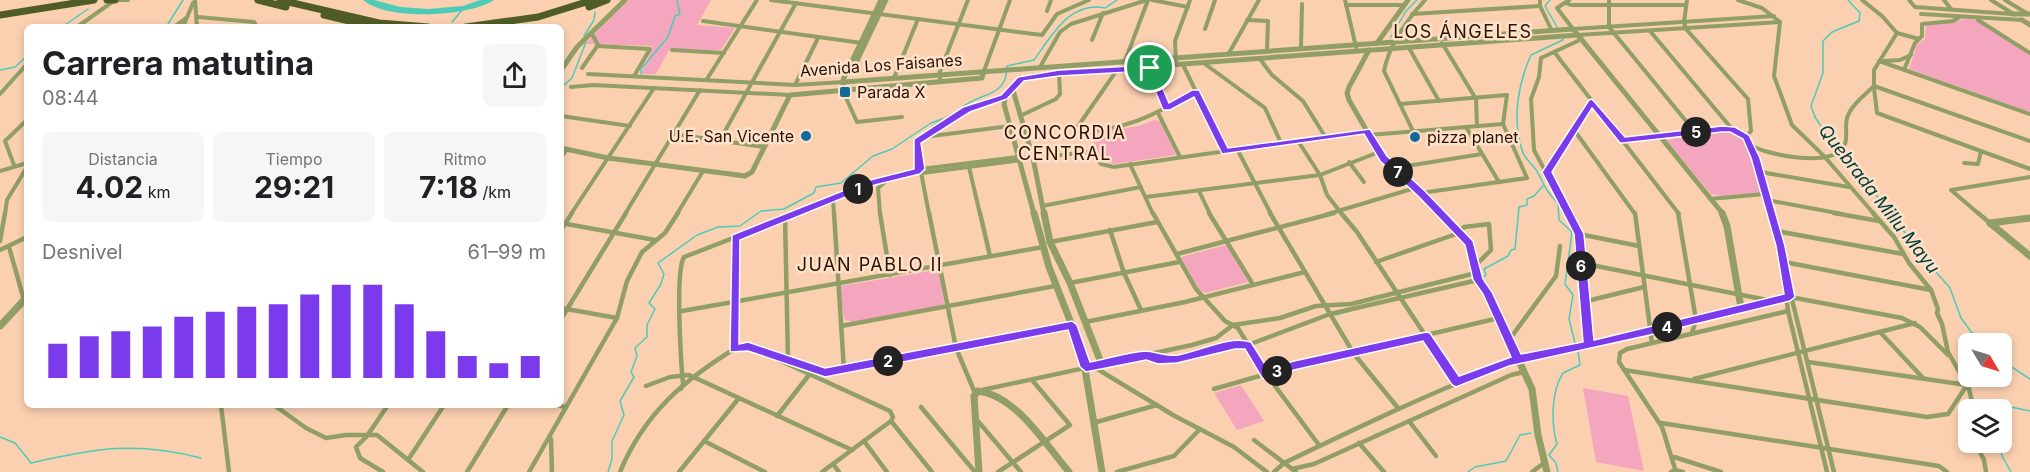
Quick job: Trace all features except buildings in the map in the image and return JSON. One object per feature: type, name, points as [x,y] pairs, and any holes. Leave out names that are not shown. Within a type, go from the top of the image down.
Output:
[{"type":"highway","points":[[0,13],[69,0]]},
{"type":"highway","points":[[0,13],[94,0]]},
{"type":"highway","points":[[107,0],[115,0]]},
{"type":"highway","points":[[258,0],[362,24]]},
{"type":"highway","points":[[280,0],[379,22],[399,24]]},
{"type":"highway","points":[[488,24],[538,17],[593,0]]},
{"type":"highway","points":[[517,24],[564,14],[607,0]]},
{"type":"street","points":[[81,24],[115,0],[128,0]]},
{"type":"street","points":[[564,66],[577,47],[625,0]]},
{"type":"street","points":[[707,79],[757,0]]},
{"type":"street","points":[[771,0],[1042,35],[1057,14],[1089,0]]},
{"type":"street","points":[[835,8],[839,0]]},
{"type":"street","points":[[884,0],[842,89],[857,122],[902,117]]},
{"type":"street","points":[[941,82],[939,74],[968,0]]},
{"type":"street","points":[[984,71],[1010,0]]},
{"type":"street","points":[[1047,11],[1051,0]]},
{"type":"street","points":[[1149,0],[1120,70],[1074,132],[1110,130],[1132,125],[1159,114],[1196,92]]},
{"type":"street","points":[[1040,67],[1060,32],[1071,24],[1149,0],[1188,7]]},
{"type":"street","points":[[1190,0],[1175,40],[1176,58],[1196,92],[1225,151]]},
{"type":"street","points":[[1205,29],[1215,0]]},
{"type":"street","points":[[1227,62],[1227,53],[1259,0]]},
{"type":"street","points":[[1408,0],[1368,51],[1347,93],[1379,152],[1419,190],[1472,247],[1476,273],[1532,389],[1546,472]]},
{"type":"street","points":[[1413,131],[1384,71],[1391,49],[1398,41],[1412,14],[1425,0]]},
{"type":"street","points":[[1540,0],[1540,6],[1559,36]]},
{"type":"street","points":[[1609,0],[1609,27],[1695,132]]},
{"type":"street","points":[[1687,0],[1684,22],[1686,28],[1748,99],[1751,131],[1746,137]]},
{"type":"street","points":[[1738,0],[1762,8],[1780,22],[1774,76],[1792,125],[1824,156],[1894,237],[1903,254],[1931,290],[1938,309],[1937,313],[1944,326],[1950,357]]},
{"type":"street","points":[[1862,0],[1882,16],[1897,33],[1919,39]]},
{"type":"street","points":[[1909,0],[1915,7],[2012,14],[2030,18]]},
{"type":"street","points":[[1944,0],[1951,9]]},
{"type":"street","points":[[1991,0],[2022,20]]},
{"type":"street","points":[[2005,0],[2030,18]]},
{"type":"street","points":[[194,2],[197,24]]},
{"type":"street","points":[[184,24],[194,2]]},
{"type":"street","points":[[1357,52],[1345,2],[1402,5]]},
{"type":"street","points":[[1685,5],[1650,2],[1609,6],[1571,5],[1568,2],[1557,8],[1725,219],[1741,308]]},
{"type":"street","points":[[720,140],[796,3]]},
{"type":"street","points":[[1301,48],[1302,4]]},
{"type":"street","points":[[1412,14],[1540,6]]},
{"type":"street","points":[[1092,40],[1103,13]]},
{"type":"street","points":[[1921,15],[2022,20],[2030,18]]},
{"type":"street","points":[[1227,53],[1774,16]]},
{"type":"street","points":[[198,17],[254,22],[255,24]]},
{"type":"street","points":[[1904,70],[1919,39],[1922,24],[1953,21],[1960,17]]},
{"type":"street","points":[[176,24],[186,18]]},
{"type":"street","points":[[1975,18],[2030,53]]},
{"type":"street","points":[[894,78],[918,19]]},
{"type":"street","points":[[1247,20],[1268,21],[1267,51]]},
{"type":"street","points":[[703,21],[862,43]]},
{"type":"street","points":[[977,472],[978,391],[956,348],[920,171],[917,141],[966,110],[1004,97],[1012,87],[1026,77],[1059,73],[1780,22]]},
{"type":"street","points":[[1650,31],[1732,129],[1746,137],[1750,145],[1760,172],[1784,262],[1790,297],[1794,304],[1834,472]]},
{"type":"street","points":[[1897,33],[1891,47],[1875,67],[1874,86],[1877,113],[2030,169]]},
{"type":"street","points":[[592,34],[597,46]]},
{"type":"street","points":[[1580,37],[1541,58],[1539,77],[1531,99],[1534,150],[1579,234],[1583,302],[1589,345]]},
{"type":"street","points":[[795,85],[818,38]]},
{"type":"street","points":[[1439,38],[1476,99],[1477,126]]},
{"type":"street","points":[[597,46],[647,48],[650,51],[634,76]]},
{"type":"street","points":[[582,68],[597,46]]},
{"type":"street","points":[[1409,48],[1439,101]]},
{"type":"street","points":[[672,50],[724,53]]},
{"type":"street","points":[[1555,52],[1679,214],[1696,320],[1692,333]]},
{"type":"street","name":"Avenida Los Faisanes","points":[[588,74],[795,85],[1227,53]]},
{"type":"street","points":[[1879,61],[1891,61],[1911,55]]},
{"type":"street","points":[[1260,59],[1278,81],[1303,101],[1326,138]]},
{"type":"street","points":[[1879,61],[2030,114]]},
{"type":"street","points":[[1205,64],[1260,102],[1281,143]]},
{"type":"street","points":[[0,94],[24,67]]},
{"type":"street","points":[[1150,68],[1167,108]]},
{"type":"street","name":"Avenida Los Faisanes","points":[[571,87],[654,88],[790,95],[982,78],[984,71]]},
{"type":"street","points":[[1020,116],[1056,99],[1060,94],[1059,73]]},
{"type":"street","points":[[1750,145],[1766,153],[1830,156],[1840,150],[1849,131],[1848,117],[1874,86]]},
{"type":"street","points":[[1874,86],[2030,141]]},
{"type":"street","points":[[1012,87],[1033,158],[1050,242],[1070,283],[1102,365]]},
{"type":"street","points":[[564,222],[654,88]]},
{"type":"street","points":[[564,315],[700,90]]},
{"type":"street","points":[[564,148],[608,158],[741,177],[749,174],[790,95]]},
{"type":"street","points":[[1177,254],[1419,190],[1527,178],[1503,124],[1507,95],[1400,104]]},
{"type":"street","points":[[1004,97],[1018,159],[1043,247],[1055,286],[1072,325],[1086,367],[1092,423],[1102,472]]},
{"type":"street","points":[[1547,172],[1592,102]]},
{"type":"street","points":[[1159,114],[1180,157]]},
{"type":"street","points":[[564,116],[630,126]]},
{"type":"street","points":[[14,165],[4,144],[9,135],[24,122]]},
{"type":"street","points":[[681,389],[683,384],[680,375],[678,344],[682,311],[681,262],[684,258],[866,185],[920,171],[1085,152],[1089,152],[1101,164],[1107,166],[1368,133],[1503,124]]},
{"type":"street","points":[[922,137],[1010,126]]},
{"type":"street","points":[[1466,127],[1499,182]]},
{"type":"street","points":[[1623,140],[1732,129]]},
{"type":"street","points":[[1574,130],[1635,213],[1652,343]]},
{"type":"street","points":[[673,134],[765,147]]},
{"type":"street","points":[[0,136],[9,135]]},
{"type":"street","points":[[1298,141],[1320,175],[1327,195],[1401,298],[1456,382]]},
{"type":"street","points":[[1237,149],[1278,227],[1354,354],[1398,408]]},
{"type":"street","points":[[1964,163],[1978,164],[1981,151]]},
{"type":"street","points":[[1146,197],[1320,175],[1379,152]]},
{"type":"street","points":[[1394,168],[1482,154]]},
{"type":"street","points":[[920,171],[969,167],[1018,159]]},
{"type":"street","points":[[1349,162],[1364,182]]},
{"type":"street","points":[[1130,164],[1179,262],[1217,313],[1238,328],[1266,374],[1319,446]]},
{"type":"street","points":[[0,171],[14,165],[24,165]]},
{"type":"street","points":[[969,167],[990,256]]},
{"type":"street","points":[[0,241],[7,200],[24,170]]},
{"type":"street","points":[[529,472],[617,318],[631,272],[642,252],[665,233],[703,171]]},
{"type":"street","points":[[1760,172],[1849,187]]},
{"type":"street","points":[[2030,177],[1951,190],[2030,256]]},
{"type":"street","points":[[888,180],[881,185],[877,195],[890,275]]},
{"type":"street","points":[[1042,206],[1141,187]]},
{"type":"street","points":[[1199,190],[1252,284]]},
{"type":"street","points":[[1710,199],[1766,197],[1879,221]]},
{"type":"street","points":[[833,200],[844,370]]},
{"type":"street","points":[[785,218],[788,360]]},
{"type":"street","points":[[1990,223],[2030,218]]},
{"type":"street","points":[[1050,242],[1157,222]]},
{"type":"street","points":[[564,223],[655,240]]},
{"type":"street","points":[[1147,356],[1158,360],[1177,359],[1235,345],[1248,345],[1330,314],[1401,298],[1476,273],[1494,249],[1488,233],[1489,224],[1464,227],[1459,233],[1376,262]]},
{"type":"street","points":[[1110,230],[1124,273],[1141,310]]},
{"type":"street","points":[[1776,231],[1903,254]]},
{"type":"street","points":[[1579,234],[1639,246]]},
{"type":"street","points":[[733,349],[736,238]]},
{"type":"street","points":[[0,250],[24,239]]},
{"type":"street","points":[[1509,340],[1556,276],[1560,246]]},
{"type":"street","points":[[9,247],[24,292]]},
{"type":"street","points":[[682,311],[1043,247]]},
{"type":"street","points":[[1070,283],[1179,262]]},
{"type":"street","points":[[1784,262],[1931,290]]},
{"type":"street","points":[[1581,263],[1769,301]]},
{"type":"street","points":[[1085,322],[1185,302],[1305,272]]},
{"type":"street","points":[[978,391],[1147,356],[1216,338],[1233,325],[1263,318],[1280,318],[1325,306],[1352,304],[1476,273]]},
{"type":"street","points":[[841,326],[1055,286]]},
{"type":"street","points":[[1583,302],[1644,287]]},
{"type":"street","points":[[1790,297],[1787,302],[1788,311],[1827,472]]},
{"type":"street","points":[[1275,472],[1284,463],[1398,408],[1456,382],[1518,359],[1589,345],[1790,297],[1902,318],[1915,323],[1950,357],[1958,369]]},
{"type":"street","points":[[0,326],[24,300]]},
{"type":"street","points":[[564,308],[617,318]]},
{"type":"street","points":[[1683,472],[1674,471],[1674,457],[1661,423],[1619,362],[1620,353],[1692,333],[1788,311]]},
{"type":"street","points":[[1214,389],[1294,366],[1354,354],[1499,318]]},
{"type":"street","points":[[1690,380],[1915,323]]},
{"type":"street","points":[[769,355],[822,372],[844,370],[1072,325]]},
{"type":"street","points":[[1880,332],[1924,379]]},
{"type":"street","points":[[621,472],[631,445],[643,426],[693,377],[733,349],[748,347],[890,411],[893,417],[891,421],[822,472]]},
{"type":"street","points":[[1808,362],[1958,384]]},
{"type":"street","points":[[1094,367],[1124,382],[1157,405],[1243,451],[1267,472]]},
{"type":"street","points":[[1624,370],[1942,419],[1949,415],[1966,387]]},
{"type":"street","points":[[1254,440],[1294,471],[1511,375],[1525,372]]},
{"type":"street","points":[[646,386],[680,375],[689,375],[852,450]]},
{"type":"street","points":[[777,416],[809,375]]},
{"type":"street","points":[[998,472],[1070,425],[1032,380]]},
{"type":"street","points":[[978,391],[992,392],[1008,403],[1070,472]]},
{"type":"street","points":[[679,472],[739,398]]},
{"type":"street","points":[[1092,423],[1157,405]]},
{"type":"street","points":[[921,406],[977,472]]},
{"type":"street","points":[[221,408],[229,472]]},
{"type":"street","points":[[278,408],[306,428],[326,438],[346,435],[377,435],[423,472]]},
{"type":"street","points":[[382,472],[357,454],[357,443],[367,436],[386,408]]},
{"type":"street","points":[[408,460],[442,408]]},
{"type":"street","points":[[468,472],[506,408]]},
{"type":"street","points":[[977,420],[1021,472]]},
{"type":"street","points":[[891,421],[932,472]]},
{"type":"street","points":[[1409,421],[1436,456]]},
{"type":"street","points":[[1661,423],[1939,466],[1947,472]]},
{"type":"street","points":[[1117,472],[1174,456],[1200,429]]},
{"type":"street","points":[[551,436],[552,472]]},
{"type":"street","points":[[704,441],[765,472]]},
{"type":"street","points":[[864,441],[887,472]]},
{"type":"street","points":[[1359,443],[1384,472]]},
{"type":"street","points":[[1980,453],[1986,472]]},
{"type":"street","points":[[1674,457],[1721,472]]},
{"type":"street","points":[[1282,472],[1284,463]]},
{"type":"street","points":[[1532,472],[1544,463]]},
{"type":"street","points":[[833,464],[839,472]]},
{"type":"street","points":[[747,472],[752,465]]},
{"type":"shaded area","points":[[628,0],[711,0],[697,25],[735,28],[721,50],[669,50],[656,74],[641,74],[653,46],[585,44]]},
{"type":"shaded area","points":[[1974,19],[2030,55],[2030,112],[1909,69],[1917,45],[1925,39],[1926,25]]},
{"type":"shaded area","points":[[1154,120],[1160,121],[1176,155],[1114,164],[1101,160],[1091,134],[1139,126]]},
{"type":"shaded area","points":[[1723,131],[1741,137],[1747,144],[1752,153],[1762,193],[1723,196],[1711,194],[1666,140]]},
{"type":"shaded area","points":[[1226,245],[1248,282],[1205,293],[1198,288],[1181,257]]},
{"type":"shaded area","points":[[936,270],[939,272],[943,305],[852,322],[844,319],[841,286]]},
{"type":"shaded area","points":[[1241,385],[1264,421],[1237,430],[1214,393]]},
{"type":"shaded area","points":[[1583,388],[1628,396],[1644,471],[1596,462]]},
{"type":"waterway","points":[[168,24],[183,0]]},
{"type":"waterway","points":[[367,0],[400,10],[428,11],[463,9],[490,0]]},
{"type":"waterway","points":[[641,74],[641,69],[668,37],[675,16],[680,14],[677,0]]},
{"type":"waterway","points":[[959,110],[997,90],[1006,77],[1007,66],[1034,60],[1055,31],[1072,15],[1093,7],[1105,8],[1117,0]]},
{"type":"waterway","points":[[1391,37],[1406,11],[1417,0]]},
{"type":"waterway","points":[[1550,0],[1545,6],[1557,27]]},
{"type":"waterway","name":"Quebrada Millu Mayu","points":[[1848,0],[1860,13],[1859,21],[1832,32],[1823,41],[1823,73],[1811,106],[1815,117],[1834,146],[1894,216],[1896,223],[1931,260],[1935,271],[1950,288],[1961,318],[1972,333]]},
{"type":"waterway","points":[[66,24],[88,9]]},
{"type":"waterway","points":[[452,22],[463,9]]},
{"type":"waterway","points":[[584,36],[594,20],[595,12]]},
{"type":"waterway","points":[[1561,37],[1563,40],[1531,55],[1520,90],[1517,126],[1523,153],[1548,192],[1558,203],[1559,220],[1572,232],[1565,284],[1573,295],[1569,319],[1575,343]]},
{"type":"waterway","points":[[564,85],[572,78],[586,42]]},
{"type":"waterway","points":[[0,70],[15,67],[24,59]]},
{"type":"waterway","points":[[608,472],[612,459],[612,441],[624,415],[620,401],[634,377],[631,372],[637,356],[635,348],[647,337],[647,325],[655,309],[649,303],[661,284],[664,274],[658,263],[697,235],[718,227],[740,226],[761,211],[784,209],[814,193],[816,187],[841,183],[873,156],[892,149],[931,123],[942,119]]},
{"type":"waterway","points":[[1482,278],[1486,275],[1484,269],[1508,256],[1511,250],[1515,249],[1519,207],[1527,205],[1527,199],[1534,196],[1543,186]]},
{"type":"waterway","points":[[1336,315],[1350,311]]},
{"type":"waterway","points":[[1558,472],[1556,463],[1549,455],[1557,444],[1553,417],[1554,398],[1563,373],[1580,365],[1578,351]]},
{"type":"waterway","name":"Quebrada Millu Mayu","points":[[2012,367],[2030,379]]},
{"type":"waterway","name":"Quebrada Millu Mayu","points":[[2012,407],[2030,411]]},
{"type":"waterway","points":[[1468,472],[1475,467],[1506,461],[1520,435],[1531,433]]},
{"type":"waterway","points":[[0,437],[15,443],[31,463],[96,450],[136,448],[156,449],[201,458]]},
{"type":"waterway","name":"Quebrada Millu Mayu","points":[[2001,453],[2011,472]]},
{"type":"place","name":"Parada X","points":[[845,92]]},
{"type":"place","name":"U.E. San Vicente","points":[[806,136]]},
{"type":"place","name":"pizza planet","points":[[1415,137]]},
{"type":"district","name":"LOS ÁNGELES","points":[[1463,32]]},
{"type":"district","name":"CONCORDIA CENTRAL","points":[[1065,143]]},
{"type":"district","name":"JUAN PABLO II","points":[[870,265]]},
{"type":"route","points":[[1150,68],[1059,73],[1021,79],[1004,97],[966,110],[917,141],[921,169],[854,190],[736,238],[733,349],[744,346],[825,372],[1072,325],[1086,367],[1147,356],[1158,360],[1177,359],[1235,345],[1248,345],[1266,374],[1426,336],[1456,382],[1508,362],[1589,345],[1650,331],[1790,297],[1780,246],[1756,158],[1746,137],[1732,129],[1722,129],[1623,140],[1592,102],[1547,172],[1579,234],[1583,302],[1589,345],[1518,359],[1487,292],[1478,280],[1470,243],[1421,193],[1383,159],[1367,131],[1225,151],[1196,92],[1167,108],[1150,68]]}]
